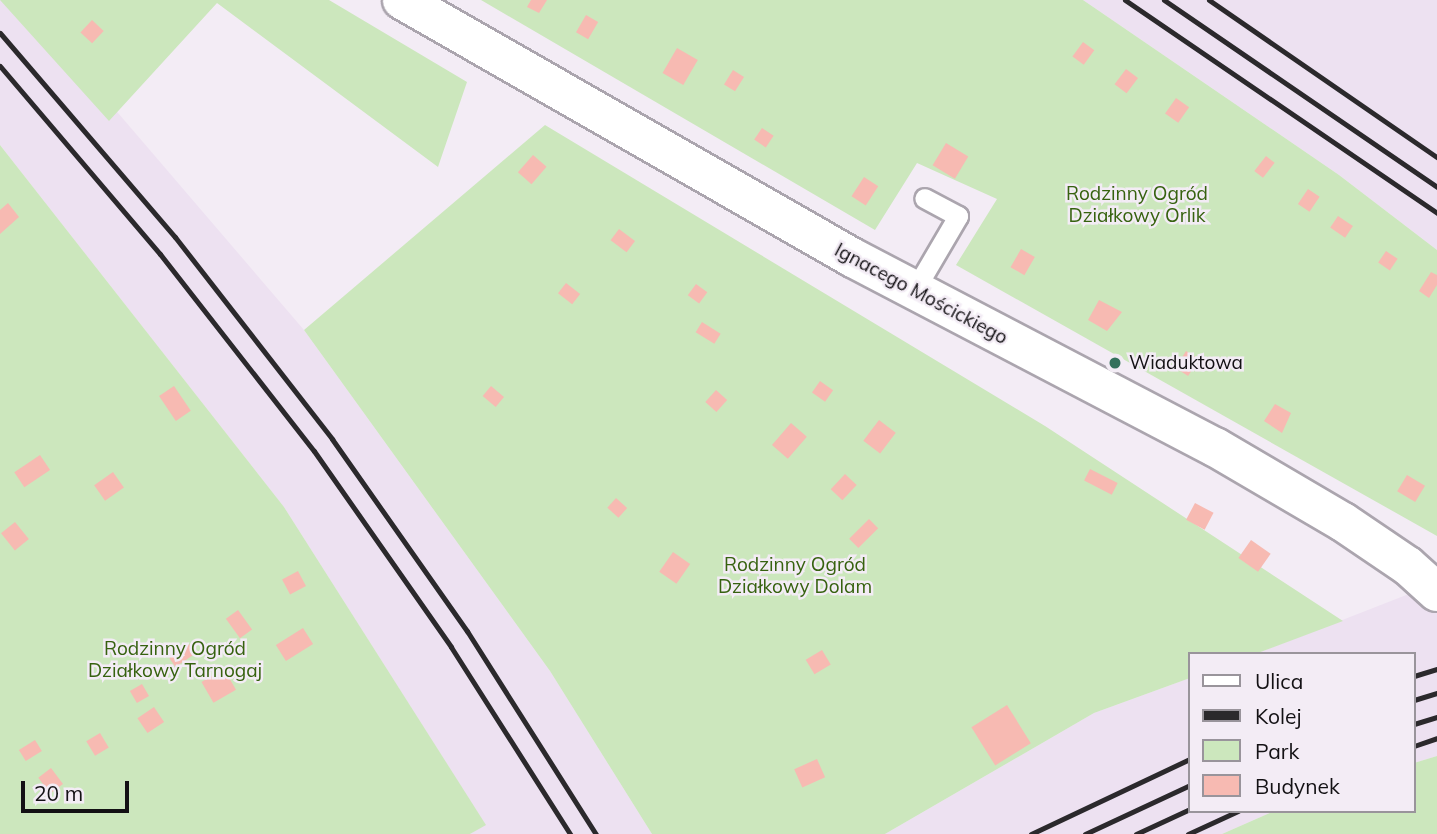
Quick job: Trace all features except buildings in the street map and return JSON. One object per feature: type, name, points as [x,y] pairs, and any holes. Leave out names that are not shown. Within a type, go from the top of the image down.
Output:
[{"type":"street","name":"Ignacego Mościckiego","points":[[402,0],[914,291],[1215,447],[1343,522],[1408,566],[1437,592]]},
{"type":"lane","points":[[914,291],[958,216],[924,198]]},
{"type":"shaded area","points":[[0,0],[23,2],[304,330],[550,671],[652,834],[470,834],[485,824],[284,507],[0,145]]},
{"type":"shaded area","points":[[1083,0],[1437,0],[1437,250],[1339,175]]},
{"type":"shaded area","points":[[1437,583],[1437,756],[1416,762],[1416,652],[1260,652]]},
{"type":"shaded area","points":[[1188,679],[1188,813],[1269,813],[1222,834],[885,834],[1094,713]]},
{"type":"green space","points":[[0,0],[329,0],[467,82],[438,167],[217,3],[109,121]]},
{"type":"green space","name":"Rodzinny Ogród Działkowy Orlik","points":[[481,0],[1083,0],[1339,175],[1437,250],[1437,536],[956,265],[997,199],[917,163],[875,230]]},
{"type":"green space","name":"Rodzinny Ogród Działkowy Dolam","points":[[545,125],[1045,426],[1343,621],[1260,652],[1188,652],[1188,679],[1094,713],[885,834],[652,834],[550,671],[304,330]]},
{"type":"green space","name":"Rodzinny Ogród Działkowy Tarnogaj","points":[[0,145],[284,507],[486,825],[470,834],[0,834]]},
{"type":"green space","points":[[1437,756],[1437,834],[1222,834],[1269,813],[1416,813],[1416,762]]},
{"type":"railway","points":[[1125,0],[1437,213]]},
{"type":"railway","points":[[1164,0],[1437,187]]},
{"type":"railway","points":[[1209,0],[1437,157]]},
{"type":"railway","points":[[0,33],[175,237],[332,439],[467,631],[596,834]]},
{"type":"railway","points":[[0,66],[160,254],[314,451],[451,647],[570,834]]},
{"type":"railway","points":[[1416,675],[1437,669]]},
{"type":"railway","points":[[1416,699],[1437,693]]},
{"type":"railway","points":[[1416,723],[1437,717]]},
{"type":"railway","points":[[1416,745],[1437,738]]},
{"type":"railway","points":[[1031,834],[1188,760]]},
{"type":"railway","points":[[1085,834],[1188,786]]},
{"type":"railway","points":[[1136,834],[1188,810]]},
{"type":"railway","points":[[1188,834],[1234,813]]},
{"type":"place","name":"Wiaduktowa","points":[[1115,363]]}]
